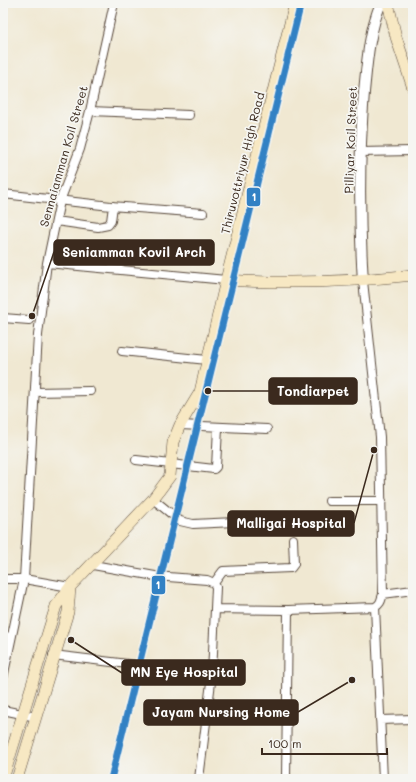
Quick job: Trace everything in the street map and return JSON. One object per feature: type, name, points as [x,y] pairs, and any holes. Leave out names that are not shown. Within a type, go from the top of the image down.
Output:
[{"type":"main road","name":"Thiruvottriyur High Road","points":[[4,779],[22,714],[56,606],[70,588],[153,499],[170,476],[173,442],[180,425],[200,392],[226,280],[296,3]]},
{"type":"main road","points":[[388,3],[396,38],[413,88]]},
{"type":"main road","points":[[226,280],[260,282],[364,281],[413,275]]},
{"type":"main road","points":[[17,779],[53,655],[68,612],[70,588]]},
{"type":"street","name":"Sennaiamman Koil Street","points":[[3,678],[7,637],[24,579],[35,392],[34,320],[60,201],[80,149],[114,3]]},
{"type":"street","name":"Pilliyar Koil Street","points":[[364,281],[361,245],[360,152],[367,66],[373,24],[381,3]]},
{"type":"street","points":[[90,111],[189,115]]},
{"type":"street","points":[[360,152],[413,151]]},
{"type":"street","points":[[3,194],[60,201],[203,213]]},
{"type":"street","points":[[56,221],[98,227],[108,225],[111,222],[113,206]]},
{"type":"street","points":[[47,263],[226,280]]},
{"type":"street","points":[[215,609],[288,610],[375,607],[379,605],[383,594],[380,437],[364,281]]},
{"type":"street","points":[[3,318],[34,320]]},
{"type":"street","points":[[122,351],[207,360]]},
{"type":"street","points":[[35,392],[90,391]]},
{"type":"street","points":[[180,425],[218,428],[267,429]]},
{"type":"street","points":[[136,460],[214,469],[216,462],[218,428]]},
{"type":"street","points":[[153,499],[180,521],[193,524],[300,519]]},
{"type":"street","points":[[329,501],[382,501]]},
{"type":"street","points":[[214,583],[223,571],[291,568],[294,564],[292,539]]},
{"type":"street","points":[[92,566],[155,576],[207,580],[214,583],[216,587],[212,674],[199,779]]},
{"type":"street","points":[[3,579],[24,579],[70,588]]},
{"type":"street","points":[[383,594],[413,590]]},
{"type":"street","points":[[375,607],[383,779]]},
{"type":"street","points":[[286,779],[288,610]]},
{"type":"street","points":[[53,655],[212,674]]},
{"type":"street","points":[[3,710],[36,717]]},
{"type":"street","points":[[380,720],[413,719]]},
{"type":"transit line","name":"1","points":[[111,779],[301,3]]},
{"type":"place","name":"Seniamman Kovil Arch","points":[[32,316]]},
{"type":"place","name":"Tondiarpet","points":[[208,391]]},
{"type":"place","name":"Malligai Hospital","points":[[374,450]]},
{"type":"place","name":"MN Eye Hospital","points":[[71,640]]},
{"type":"place","name":"Jayam Nursing Home","points":[[352,680]]}]
